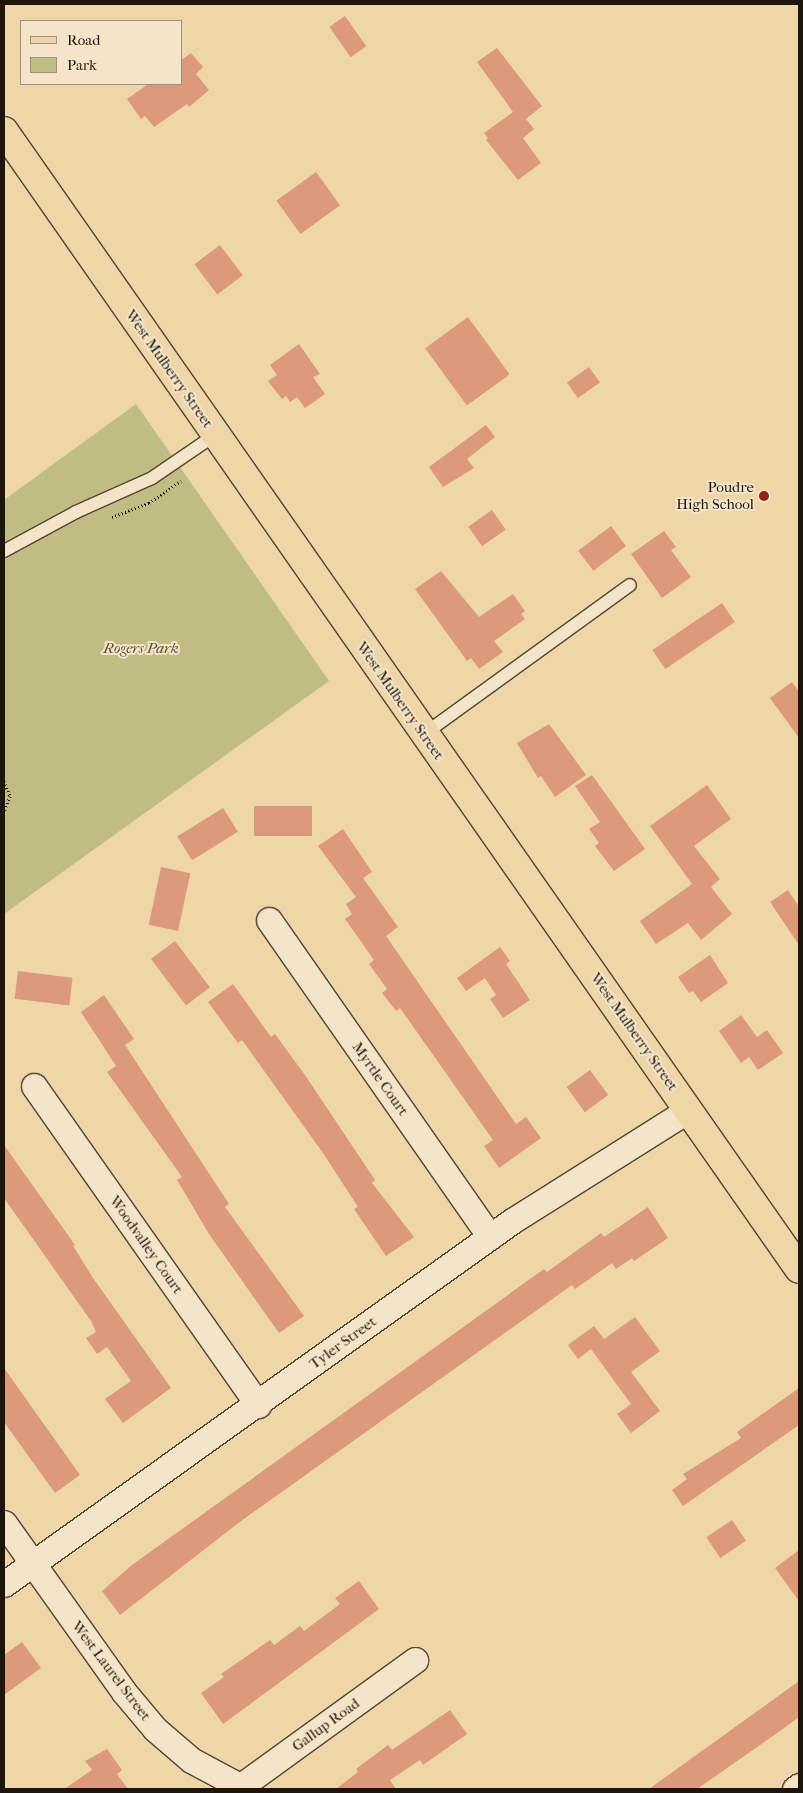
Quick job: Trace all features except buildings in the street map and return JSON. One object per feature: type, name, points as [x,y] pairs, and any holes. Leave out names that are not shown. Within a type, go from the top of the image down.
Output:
[{"type":"main road","name":"West Mulberry Street","points":[[4,131],[799,1269]]},
{"type":"street","name":"Myrtle Court","points":[[269,920],[490,1237]]},
{"type":"street","name":"Woodvalley Court","points":[[34,1086],[258,1404]]},
{"type":"street","name":"Tyler Street","points":[[4,1584],[490,1237],[688,1110]]},
{"type":"street","name":"West Laurel Street","points":[[4,1524],[124,1692],[155,1729],[191,1760],[241,1788]]},
{"type":"street","name":"Gallup Road","points":[[241,1788],[415,1660]]},
{"type":"street","points":[[795,1789],[799,1786]]},
{"type":"lane","points":[[4,551],[76,512],[152,478],[215,435]]},
{"type":"lane","points":[[424,734],[630,585]]},
{"type":"path","points":[[4,781],[10,796],[4,812]]},
{"type":"green space","name":"Rogers Park","points":[[136,404],[329,681],[4,914],[4,500]]},
{"type":"place","name":"Poudre High School","points":[[764,496]]}]
